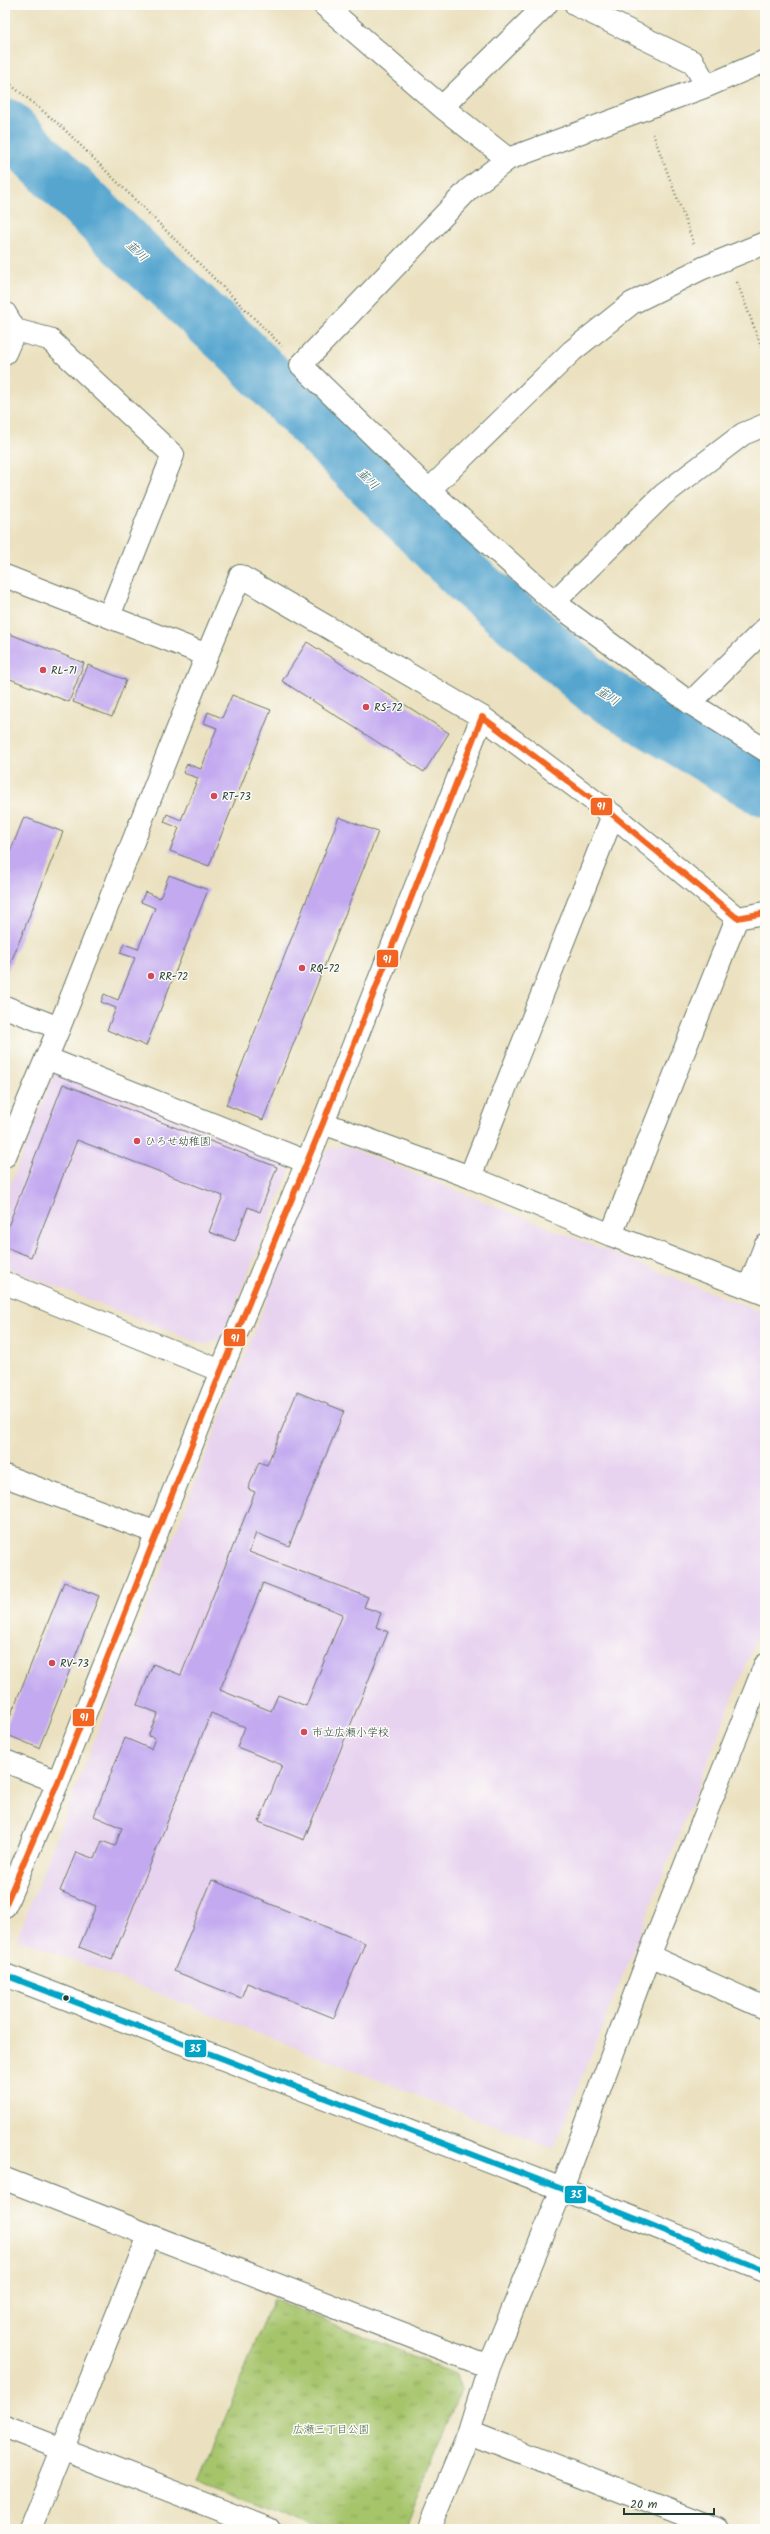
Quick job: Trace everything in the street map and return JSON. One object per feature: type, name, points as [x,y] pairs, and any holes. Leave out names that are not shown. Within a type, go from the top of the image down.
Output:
[{"type":"street","points":[[324,5],[442,107],[508,159]]},
{"type":"street","points":[[442,107],[546,5]]},
{"type":"street","points":[[576,5],[693,62],[707,86]]},
{"type":"street","points":[[765,61],[707,86],[508,159],[468,190],[300,365],[429,490],[554,602],[690,703],[765,750]]},
{"type":"street","points":[[429,490],[572,350],[632,303],[703,268],[765,243]]},
{"type":"street","points":[[5,353],[10,322],[49,339],[173,455],[109,616]]},
{"type":"street","points":[[554,602],[663,495],[743,434],[765,425]]},
{"type":"street","points":[[5,576],[206,655]]},
{"type":"street","points":[[5,1156],[46,1058],[206,655],[240,576],[482,717],[613,815],[737,918],[765,913]]},
{"type":"street","points":[[690,703],[765,630]]},
{"type":"street","points":[[5,1906],[58,1782],[221,1371],[323,1123],[482,717]]},
{"type":"street","points":[[470,1177],[613,815]]},
{"type":"street","points":[[611,1235],[737,918]]},
{"type":"street","points":[[5,1008],[58,1028]]},
{"type":"street","points":[[46,1058],[307,1162]]},
{"type":"street","points":[[323,1123],[470,1177],[611,1235],[757,1291],[765,1246]]},
{"type":"street","points":[[5,1282],[221,1371]]},
{"type":"street","points":[[5,1476],[157,1533]]},
{"type":"street","points":[[429,2529],[469,2432],[489,2367],[562,2189],[649,1956],[765,1665]]},
{"type":"street","points":[[5,1761],[58,1782]]},
{"type":"street","points":[[649,1956],[765,2008]]},
{"type":"street","points":[[5,1974],[562,2189],[765,2271]]},
{"type":"street","points":[[5,2179],[489,2367]]},
{"type":"street","points":[[30,2529],[61,2450],[150,2236]]},
{"type":"street","points":[[5,2427],[61,2450],[269,2529]]},
{"type":"street","points":[[469,2432],[710,2528]]},
{"type":"path","points":[[5,80],[61,126],[300,365]]},
{"type":"path","points":[[644,109],[703,268]]},
{"type":"path","points":[[728,258],[765,356]]},
{"type":"shaded area","points":[[55,1071],[292,1165],[222,1338],[205,1345],[5,1267],[5,1199]]},
{"type":"shaded area","points":[[342,1145],[765,1314],[765,1617],[554,2149],[17,1938],[325,1151]]},
{"type":"green space","name":"広瀬三丁目公園","points":[[273,2299],[455,2373],[461,2389],[404,2529],[314,2529],[199,2483]]},
{"type":"building","name":"RL-71","points":[[5,632],[84,663],[69,702],[5,677]]},
{"type":"building","name":"RS-72","points":[[307,642],[449,733],[424,772],[282,681]]},
{"type":"building","points":[[88,665],[126,680],[112,717],[73,702]]},
{"type":"building","name":"RT-73","points":[[232,695],[271,710],[209,866],[170,851],[179,828],[164,822],[167,814],[181,820],[198,778],[183,773],[187,764],[201,769],[217,728],[204,723],[208,712],[222,718]]},
{"type":"building","points":[[24,817],[63,832],[5,977],[5,865]]},
{"type":"building","name":"RQ-72","points":[[339,817],[378,832],[263,1120],[226,1105]]},
{"type":"building","name":"RR-72","points":[[169,875],[208,890],[146,1046],[107,1030],[116,1008],[101,1002],[104,994],[118,1000],[135,958],[120,953],[124,944],[138,949],[155,908],[141,902],[145,892],[160,898]]},
{"type":"building","points":[[5,1053],[10,1055],[5,1068]]},
{"type":"building","points":[[63,1084],[277,1167],[260,1212],[248,1207],[235,1241],[209,1232],[223,1196],[77,1140],[31,1257],[5,1247],[5,1234]]},
{"type":"building","points":[[297,1392],[344,1411],[289,1546],[256,1533],[249,1552],[368,1597],[364,1607],[381,1613],[376,1627],[388,1632],[304,1840],[259,1822],[282,1765],[237,1747],[245,1727],[211,1713],[112,1960],[79,1947],[96,1906],[60,1891],[76,1852],[95,1859],[102,1841],[115,1846],[122,1828],[94,1816],[125,1738],[151,1749],[155,1738],[148,1736],[158,1713],[137,1705],[153,1664],[181,1675],[255,1492],[248,1489],[259,1462],[267,1465]],"holes":[[[263,1583],[343,1614],[306,1706],[278,1695],[271,1711],[220,1690]]]},
{"type":"building","name":"RV-73","points":[[64,1582],[99,1596],[39,1748],[5,1734],[5,1729]]},
{"type":"building","points":[[212,1880],[365,1943],[334,2018],[247,1983],[241,1998],[174,1971]]},
{"type":"waterway","name":"韮川","points":[[5,125],[128,246],[235,345],[465,576],[599,691],[765,790]]},
{"type":"transit line","name":"91","points":[[5,1906],[58,1782],[221,1371],[323,1123],[482,717],[613,815],[737,918],[765,913]]},
{"type":"transit line","name":"35","points":[[5,1975],[562,2189],[765,2271]]},
{"type":"place","name":"RL-71","points":[[43,670]]},
{"type":"place","name":"RS-72","points":[[366,707]]},
{"type":"place","name":"RT-73","points":[[214,796]]},
{"type":"place","name":"RQ-72","points":[[302,968]]},
{"type":"place","name":"RR-72","points":[[151,976]]},
{"type":"place","name":"ひろせ幼稚園","points":[[137,1141]]},
{"type":"place","name":"RV-73","points":[[52,1663]]},
{"type":"place","name":"市立広瀬小学校","points":[[304,1732]]}]
